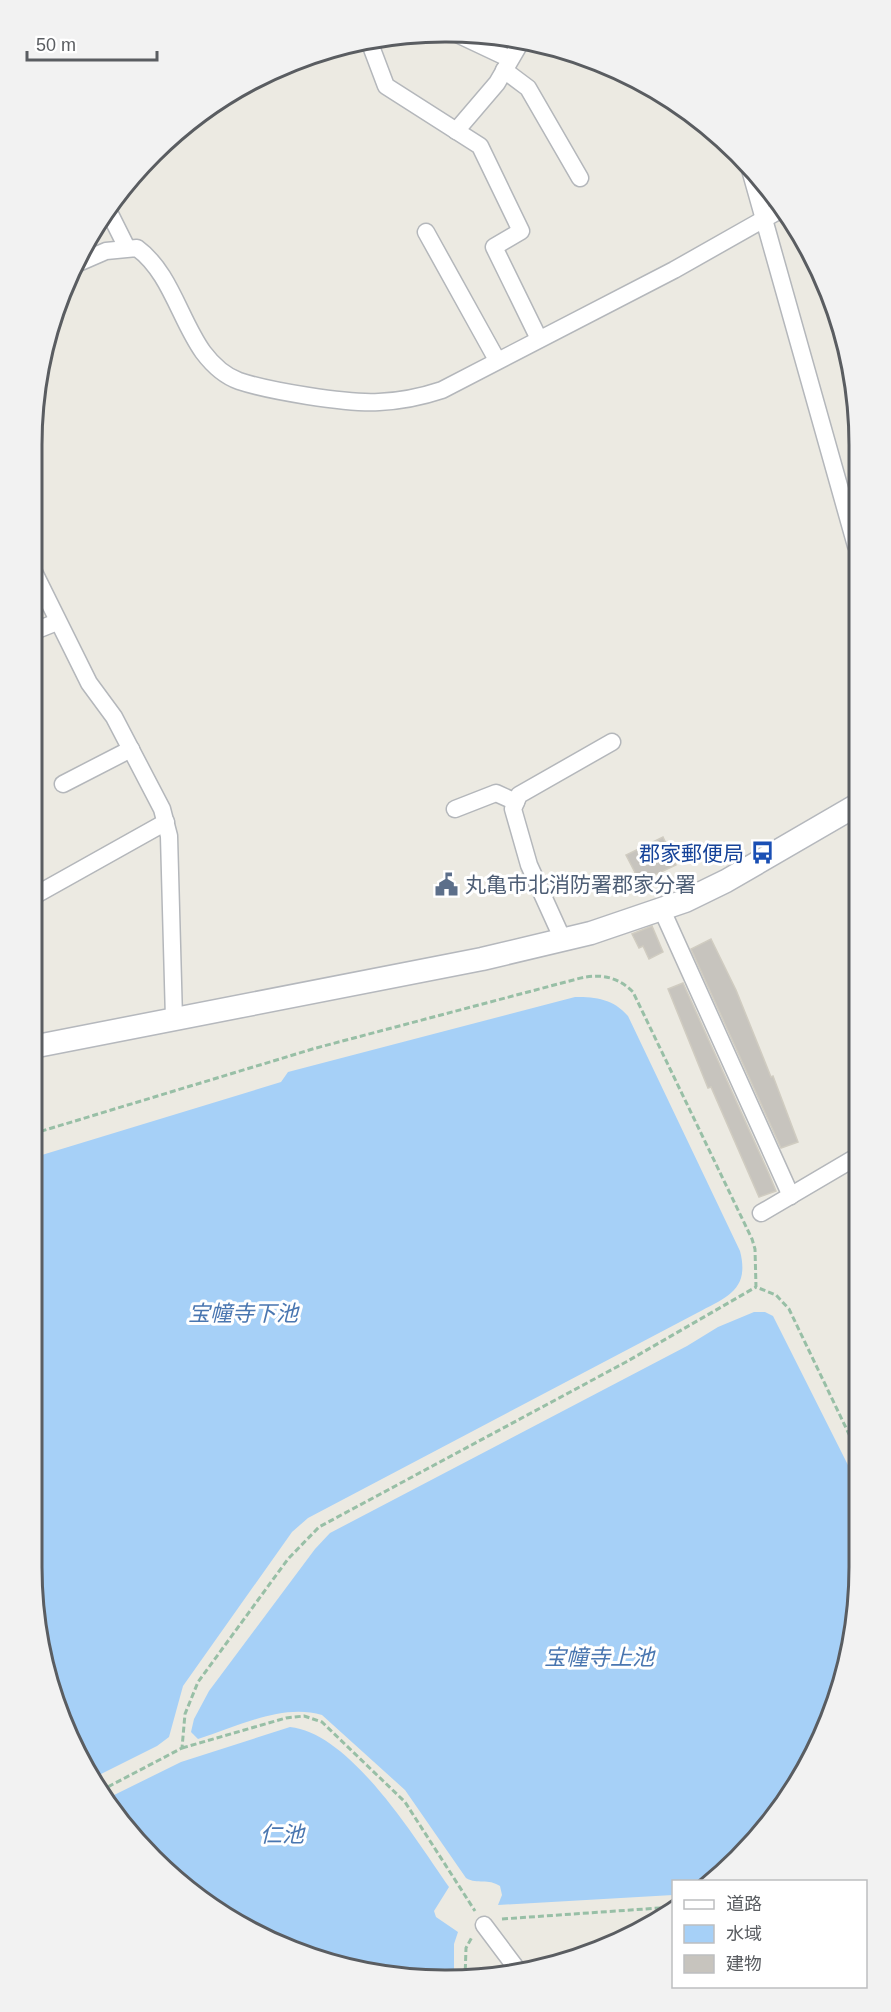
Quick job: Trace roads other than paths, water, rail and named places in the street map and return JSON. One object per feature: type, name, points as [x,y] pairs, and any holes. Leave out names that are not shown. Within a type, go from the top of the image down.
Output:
[{"type":"street","points":[[472,43],[507,64],[528,88],[580,178]]},
{"type":"street","points":[[372,49],[386,86],[480,146],[521,231],[494,247],[539,339]]},
{"type":"street","points":[[456,131],[497,83],[517,49]]},
{"type":"street","points":[[754,186],[849,521]]},
{"type":"street","points":[[88,259],[106,251],[137,248],[153,262],[203,351],[219,369],[238,381],[345,400],[378,402],[410,399],[442,390],[775,213]]},
{"type":"street","points":[[112,218],[127,248]]},
{"type":"street","points":[[426,232],[497,360]]},
{"type":"street","points":[[42,590],[89,683],[114,717],[162,809],[166,822],[169,836],[174,1019]]},
{"type":"street","points":[[42,628],[57,622]]},
{"type":"street","points":[[563,940],[529,865],[513,809],[519,795],[612,742]]},
{"type":"street","points":[[63,784],[131,749]]},
{"type":"street","points":[[455,809],[496,793],[516,802]]},
{"type":"street","points":[[42,1045],[483,959],[563,940],[662,910],[726,881],[849,810]]},
{"type":"street","points":[[42,889],[166,822]]},
{"type":"street","points":[[662,910],[791,1196]]},
{"type":"street","points":[[761,1213],[849,1161]]},
{"type":"street","points":[[484,1925],[513,1964]]},
{"type":"water","name":"宝幢寺下池","points":[[575,997],[604,1000],[628,1016],[740,1251],[742,1275],[733,1291],[718,1302],[308,1518],[292,1532],[183,1686],[169,1737],[157,1746],[100,1775],[84,1745],[63,1696],[45,1619],[42,1566],[42,1155],[281,1082],[288,1072]]},
{"type":"water","name":"宝幢寺上池","points":[[754,1312],[765,1312],[773,1316],[849,1467],[849,1566],[846,1619],[835,1671],[828,1696],[807,1745],[781,1791],[766,1812],[731,1852],[700,1880],[672,1880],[672,1895],[498,1905],[502,1895],[500,1886],[491,1882],[466,1878],[405,1790],[322,1715],[307,1712],[275,1714],[198,1739],[191,1732],[194,1719],[209,1691],[315,1549],[330,1533],[687,1346],[718,1327]]},
{"type":"water","name":"仁池","points":[[290,1727],[313,1734],[336,1748],[380,1792],[449,1887],[434,1911],[436,1917],[458,1932],[454,1944],[454,1970],[393,1967],[316,1949],[244,1916],[200,1887],[160,1852],[113,1795],[181,1762]]},
{"type":"place","name":"郡家郵便局","points":[[762,853]]},
{"type":"place","name":"丸亀市北消防署郡家分署","points":[[447,884]]}]
